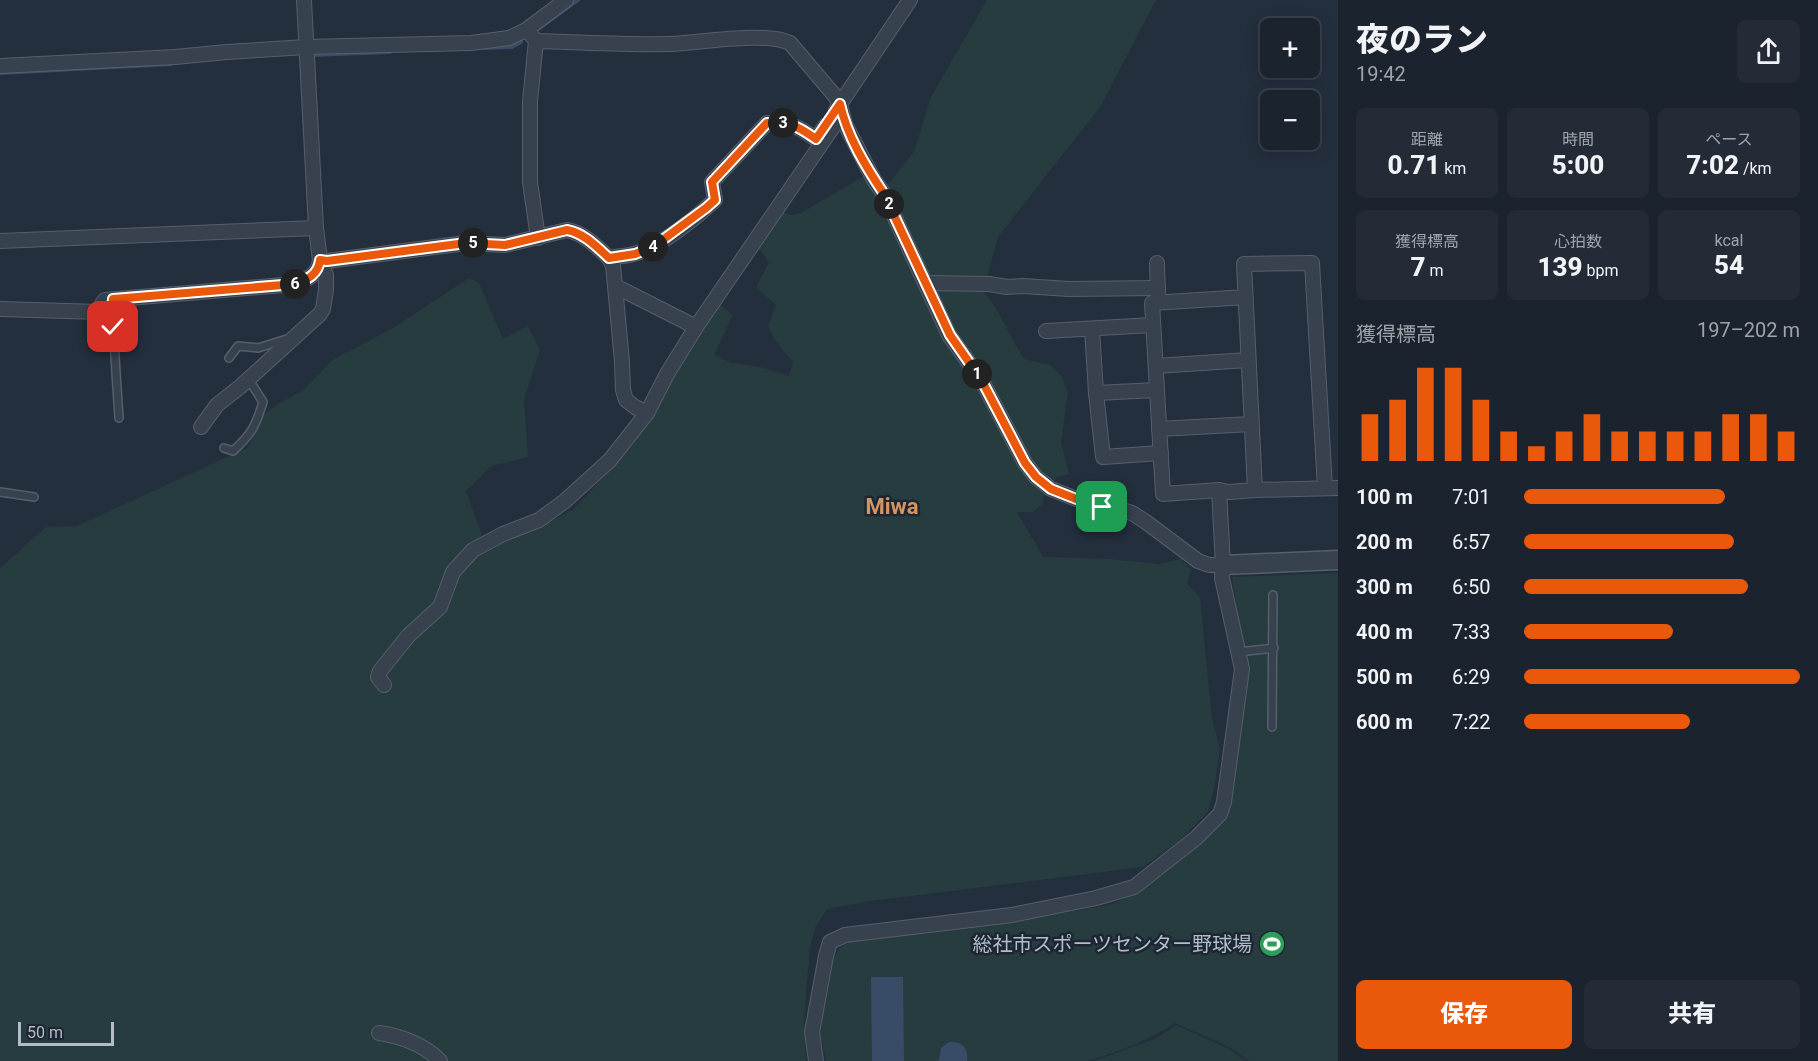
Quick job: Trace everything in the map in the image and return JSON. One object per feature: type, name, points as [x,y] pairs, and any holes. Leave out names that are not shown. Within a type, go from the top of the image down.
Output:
[{"type":"street","points":[[201,427],[217,405],[249,380],[323,309],[326,275],[320,260],[316,228],[304,0]]},
{"type":"street","points":[[0,66],[227,52],[307,52],[471,43],[509,38],[526,30],[566,0]]},
{"type":"street","points":[[609,258],[635,254],[653,247],[706,208],[715,200],[712,182],[767,123],[788,123],[799,127],[816,139],[910,0]]},
{"type":"street","points":[[526,30],[536,41],[670,44],[766,39],[790,44],[840,104],[845,124],[874,180],[884,194],[950,335],[982,381],[1020,455],[1036,477],[1051,489],[1089,504],[1132,513],[1198,561],[1209,565],[1338,560]]},
{"type":"street","points":[[536,41],[530,100],[530,182],[538,238]]},
{"type":"street","points":[[384,685],[378,676],[380,671],[409,635],[440,607],[453,572],[473,550],[503,534],[539,520],[565,501],[610,460],[647,413],[667,374],[696,327],[837,121],[840,104]]},
{"type":"street","points":[[0,241],[316,228]]},
{"type":"street","points":[[320,260],[327,261],[466,243],[505,245],[567,230],[585,237],[609,258],[613,267],[623,390],[632,415],[631,433]]},
{"type":"street","points":[[0,309],[99,312],[105,300],[295,284],[313,276],[320,260]]},
{"type":"street","points":[[1156,263],[1159,302]]},
{"type":"street","points":[[1246,297],[1152,303],[1153,325],[1163,494],[1219,490],[1229,492],[1331,488],[1312,263],[1244,264],[1246,297],[1251,424],[1255,490]]},
{"type":"street","points":[[925,283],[1069,289],[1158,288]]},
{"type":"street","points":[[615,286],[696,327]]},
{"type":"street","points":[[1046,331],[1153,325]]},
{"type":"street","points":[[1092,329],[1103,457],[1161,453]]},
{"type":"street","points":[[1156,366],[1248,360]]},
{"type":"street","points":[[1096,393],[1157,390]]},
{"type":"street","points":[[626,400],[647,413]]},
{"type":"street","points":[[1159,429],[1251,424]]},
{"type":"street","points":[[816,1061],[812,1032],[826,956],[830,942],[837,937],[1012,915],[1096,898],[1134,887],[1196,838],[1220,813],[1224,802],[1242,669],[1222,578],[1219,490]]},
{"type":"street","points":[[379,1033],[422,1047],[440,1061]]},
{"type":"lane","points":[[113,299],[110,322],[113,327],[119,418]]},
{"type":"lane","points":[[229,358],[238,346],[258,348],[293,338]]},
{"type":"lane","points":[[224,448],[233,451],[247,438],[256,422],[263,402],[249,380]]},
{"type":"lane","points":[[0,492],[34,497]]},
{"type":"lane","points":[[1272,727],[1273,595]]},
{"type":"lane","points":[[1239,652],[1274,648]]},
{"type":"green space","points":[[987,0],[1156,0],[1100,107],[998,237],[983,292],[995,307],[1024,359],[1050,365],[1061,375],[1068,392],[1061,442],[1069,474],[1057,477],[1045,494],[1042,504],[1033,512],[1017,512],[1043,557],[1109,559],[1160,564],[1181,559],[1191,570],[1187,584],[1200,598],[1212,719],[1220,749],[1215,785],[1208,812],[1180,840],[1143,867],[871,901],[827,909],[815,928],[810,947],[804,1017],[806,1061],[0,1061],[0,568],[46,527],[77,526],[249,447],[263,415],[304,390],[331,361],[393,328],[469,278],[479,283],[503,339],[528,326],[540,350],[524,399],[528,457],[491,466],[466,491],[483,538],[520,522],[540,527],[573,510],[633,445],[698,333],[720,305],[733,315],[714,355],[731,363],[760,367],[789,376],[793,362],[776,342],[768,326],[776,305],[756,287],[769,262],[758,247],[782,212],[792,215],[801,213],[868,174],[878,191],[889,183],[914,152],[931,97]]},
{"type":"green space","points":[[1338,573],[1338,1061],[1249,1061],[1230,1047],[1175,1023],[1133,1045],[1087,1061],[826,1061],[819,1027],[834,957],[842,945],[1114,904],[1148,886],[1189,851],[1229,806],[1250,671],[1232,577]]},
{"type":"green space","points":[[1176,1025],[1229,1049],[1245,1061],[1094,1061],[1157,1038]]},
{"type":"water","points":[[871,977],[903,977],[904,1061],[872,1061]]},
{"type":"water","points":[[949,1042],[964,1046],[967,1061],[935,1061],[939,1060],[941,1048]]},
{"type":"waterway","points":[[538,29],[578,0]]},
{"type":"waterway","points":[[481,48],[512,47],[521,42]]},
{"type":"waterway","points":[[310,55],[390,52]]},
{"type":"waterway","points":[[0,73],[171,64]]},
{"type":"place","name":"総社市スポーツセンター野球場","points":[[1272,944]]},
{"type":"district","name":"Miwa","points":[[892,506]]},
{"type":"route","points":[[113,327],[110,322],[113,299],[295,284],[313,276],[320,260],[327,261],[466,243],[505,245],[567,230],[585,237],[609,258],[635,254],[653,247],[715,200],[712,182],[767,123],[788,123],[799,127],[816,139],[840,104],[845,124],[874,180],[884,194],[950,335],[982,381],[1025,463],[1036,477],[1051,489],[1102,507]]}]
